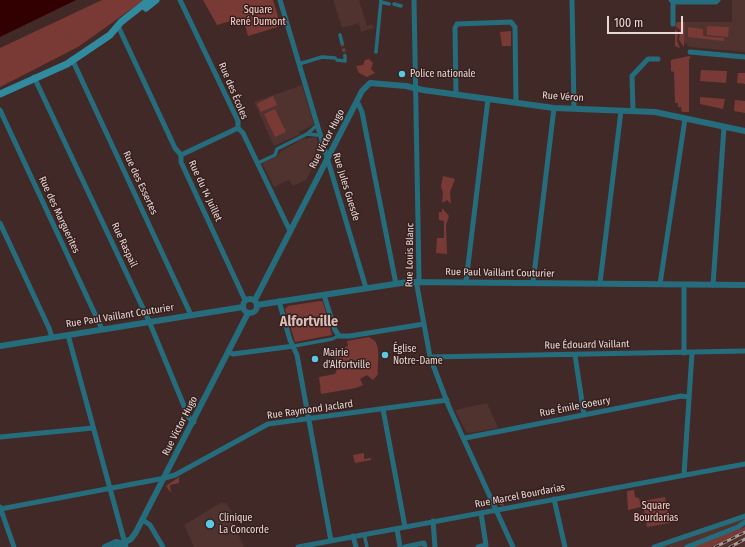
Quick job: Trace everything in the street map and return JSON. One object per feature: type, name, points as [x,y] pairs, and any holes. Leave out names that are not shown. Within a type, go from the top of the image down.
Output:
[{"type":"main road","points":[[0,94],[65,60],[72,59],[110,35],[118,26],[148,0]]},
{"type":"main road","points":[[118,26],[156,0]]},
{"type":"street","name":"Rue des Écoles","points":[[180,0],[238,120],[238,128],[243,133],[290,231]]},
{"type":"street","name":"Rue Jules Guesde","points":[[280,0],[366,288]]},
{"type":"street","name":"Rue Louis Blanc","points":[[414,0],[419,212],[417,286],[430,357],[447,400],[513,547]]},
{"type":"street","points":[[572,0],[574,108]]},
{"type":"street","points":[[673,24],[672,1],[712,3],[718,0]]},
{"type":"street","points":[[376,52],[381,1],[389,4]]},
{"type":"street","points":[[394,4],[401,6]]},
{"type":"street","points":[[456,94],[455,28],[457,24],[511,22],[515,27],[516,102]]},
{"type":"street","name":"Rue du 14 Juillet","points":[[118,26],[175,148],[181,155],[181,162],[245,300]]},
{"type":"street","points":[[340,36],[342,43]]},
{"type":"street","points":[[690,52],[745,57]]},
{"type":"street","points":[[299,64],[322,57],[331,56],[345,61],[345,56]]},
{"type":"street","name":"Rue des Essertes","points":[[72,59],[191,315]]},
{"type":"street","points":[[633,111],[632,76],[648,59],[658,59]]},
{"type":"street","name":"Rue Raspail","points":[[37,76],[149,321],[188,418],[194,422]]},
{"type":"street","name":"Rue Véron","points":[[380,82],[554,108],[655,112],[745,131]]},
{"type":"street","name":"Rue Victor Hugo","points":[[256,302],[290,231],[328,160],[357,101],[367,84],[380,82]]},
{"type":"street","points":[[466,282],[488,99]]},
{"type":"street","points":[[357,101],[362,112],[396,284]]},
{"type":"street","points":[[533,283],[554,108]]},
{"type":"street","name":"Rue des Marguerites","points":[[0,110],[102,329]]},
{"type":"street","points":[[600,284],[621,111]]},
{"type":"street","points":[[660,284],[685,119]]},
{"type":"street","points":[[260,162],[275,155],[278,149],[307,134],[315,127]]},
{"type":"street","points":[[713,285],[724,127]]},
{"type":"street","points":[[181,155],[238,128]]},
{"type":"street","points":[[307,134],[317,135]]},
{"type":"street","points":[[0,223],[52,337]]},
{"type":"street","name":"Rue Paul Vaillant Couturier","points":[[256,302],[279,301],[418,282],[745,285]]},
{"type":"street","points":[[684,285],[684,353]]},
{"type":"street","points":[[324,295],[335,330],[339,336]]},
{"type":"street","points":[[250,298],[256,302],[254,312],[248,313],[242,307],[245,300],[250,298]]},
{"type":"street","points":[[279,301],[290,340],[294,346],[331,541]]},
{"type":"street","name":"Rue Paul Vaillant Couturier","points":[[0,346],[242,307]]},
{"type":"street","name":"Rue Victor Hugo","points":[[126,545],[134,536],[143,520],[248,313]]},
{"type":"street","points":[[229,352],[233,354],[294,346],[332,339],[339,336],[350,336],[424,324]]},
{"type":"street","points":[[68,335],[126,545]]},
{"type":"street","name":"Rue Édouard Vaillant","points":[[430,357],[745,351]]},
{"type":"street","points":[[684,475],[692,352]]},
{"type":"street","points":[[575,355],[584,415]]},
{"type":"street","name":"Rue Émile Goeury","points":[[464,438],[681,396],[689,396]]},
{"type":"street","name":"Rue Raymond Jaclard","points":[[0,508],[111,489],[175,475],[268,424],[308,420],[447,400]]},
{"type":"street","points":[[383,409],[405,527]]},
{"type":"street","points":[[0,437],[93,428]]},
{"type":"street","name":"Rue Marcel Bourdarias","points":[[298,547],[321,545],[353,536],[745,464]]},
{"type":"street","points":[[554,499],[565,547]]},
{"type":"street","points":[[0,508],[14,547]]},
{"type":"street","points":[[478,547],[486,545],[481,513]]},
{"type":"street","points":[[654,547],[745,516]]},
{"type":"street","points":[[143,520],[150,525],[163,547]]},
{"type":"street","points":[[433,521],[435,547]]},
{"type":"street","points":[[687,547],[738,527],[745,522]]},
{"type":"street","points":[[397,529],[400,547]]},
{"type":"street","points":[[364,534],[367,547]]},
{"type":"street","points":[[353,536],[356,547]]},
{"type":"street","points":[[104,547],[116,542],[126,545]]},
{"type":"street","points":[[405,547],[424,544],[425,547]]},
{"type":"street","points":[[116,547],[126,545]]},
{"type":"shaded area","points":[[0,0],[76,0],[0,37]]},
{"type":"shaded area","points":[[333,0],[359,0],[367,26],[372,24],[374,28],[361,32],[359,23],[342,28]]},
{"type":"shaded area","points":[[732,0],[745,0],[745,52],[690,47],[684,42],[685,22],[732,22]]},
{"type":"shaded area","points":[[302,85],[314,125],[299,132],[300,134],[274,146],[254,102]]},
{"type":"shaded area","points":[[316,137],[321,152],[306,180],[293,186],[288,180],[274,187],[262,163],[278,156],[280,152],[302,139]]},
{"type":"shaded area","points":[[487,403],[498,428],[469,433],[466,432],[455,410]]},
{"type":"shaded area","name":"Clinique La Concorde","points":[[222,502],[224,504],[226,502],[233,514],[230,516],[244,547],[194,547],[184,525]]},
{"type":"shaded area","points":[[745,515],[745,547],[663,547]]},
{"type":"green space","points":[[102,0],[144,0],[78,47],[0,87],[0,48]]},
{"type":"green space","name":"Square René Dumont","points":[[203,0],[273,0],[281,26],[248,36],[244,21],[237,23],[234,20],[217,25]]},
{"type":"green space","points":[[677,22],[685,22],[684,47],[679,40],[680,30],[675,26]]},
{"type":"green space","points":[[707,26],[729,27],[728,37],[707,35]]},
{"type":"green space","points":[[688,27],[703,29],[703,36],[724,38],[724,41],[688,37]]},
{"type":"green space","points":[[675,29],[678,32],[677,41],[680,48],[675,46]]},
{"type":"green space","points":[[511,31],[511,46],[502,46],[500,32]]},
{"type":"green space","points":[[689,56],[691,57],[689,59],[689,112],[682,112],[681,107],[678,107],[678,103],[675,103],[674,72],[671,71],[671,60]]},
{"type":"green space","points":[[369,59],[373,63],[371,69],[375,73],[367,77],[359,73],[356,66],[363,65],[365,60]]},
{"type":"green space","points":[[701,70],[727,71],[726,83],[700,81]]},
{"type":"green space","points":[[738,73],[745,73],[745,84],[737,83]]},
{"type":"green space","points":[[273,96],[277,105],[261,112],[257,104]]},
{"type":"green space","points":[[700,97],[725,99],[723,109],[700,104]]},
{"type":"green space","points":[[735,100],[745,101],[745,113],[734,111]]},
{"type":"green space","points":[[275,109],[286,132],[275,137],[264,114]]},
{"type":"green space","points":[[443,176],[455,179],[450,192],[451,204],[447,200],[442,203],[443,193],[441,186]]},
{"type":"green space","points":[[442,208],[449,216],[446,225],[447,254],[436,253],[437,238],[444,238],[444,221],[439,220],[439,212],[442,212]]},
{"type":"green space","points":[[320,301],[323,302],[332,335],[295,342],[285,309],[288,306]]},
{"type":"green space","points":[[369,337],[376,343],[378,351],[378,374],[373,380],[367,375],[360,379],[363,385],[356,388],[321,394],[319,377],[335,374],[337,369],[334,357],[346,355],[345,347],[348,346],[347,341]]},
{"type":"green space","points":[[364,453],[364,459],[371,458],[371,460],[355,463],[353,455]]},
{"type":"green space","points":[[179,477],[179,483],[170,485],[171,493],[166,486]]},
{"type":"green space","points":[[634,490],[635,497],[639,498],[641,507],[628,510],[627,491]]},
{"type":"green space","points":[[494,495],[502,500],[504,506],[497,504]]},
{"type":"green space","name":"Square Bourdarias","points":[[665,497],[670,523],[647,527],[642,501]]},
{"type":"green space","points":[[745,527],[745,530],[711,547],[693,547]]},
{"type":"tunnel","points":[[342,43],[345,56]]},
{"type":"railway","points":[[715,547],[745,532]]},
{"type":"railway","points":[[730,547],[745,539]]},
{"type":"place","name":"Police nationale","points":[[402,74]]},
{"type":"place","name":"Église Notre-Dame","points":[[385,355]]},
{"type":"place","name":"Mairie d'Alfortville","points":[[315,359]]},
{"type":"place","name":"Clinique La Concorde","points":[[210,524]]},
{"type":"district","name":"Alfortville","points":[[309,322]]}]
